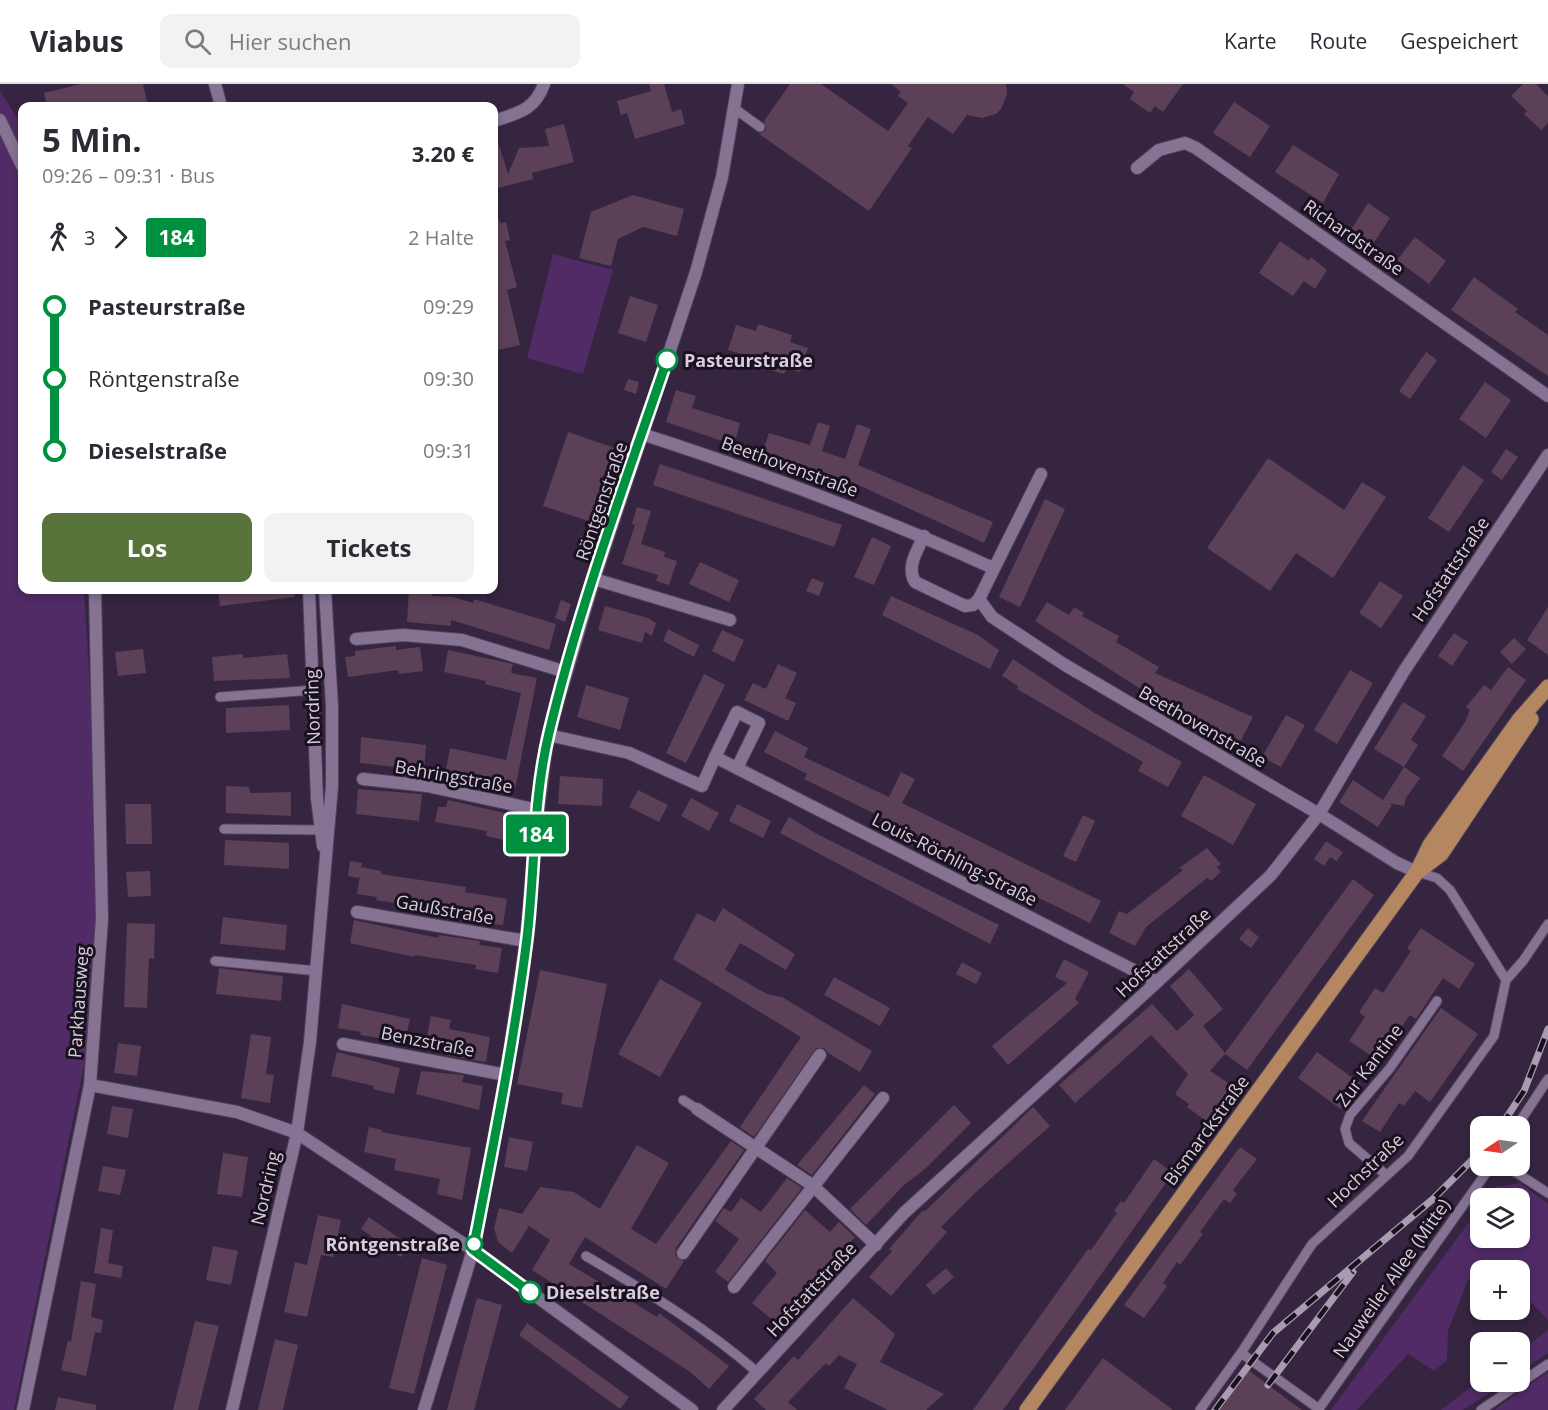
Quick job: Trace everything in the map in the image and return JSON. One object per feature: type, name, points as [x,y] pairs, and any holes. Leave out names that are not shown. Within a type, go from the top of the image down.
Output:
[{"type":"main road","name":"Bismarckstraße","points":[[1027,1410],[1417,872],[1430,845],[1519,720],[1545,692]]},
{"type":"street","points":[[215,84],[220,102]]},
{"type":"street","points":[[498,120],[526,111],[539,96],[544,84]]},
{"type":"street","points":[[642,434],[699,260],[722,177],[738,84]]},
{"type":"street","points":[[0,120],[18,158]]},
{"type":"street","name":"Richardstraße","points":[[1137,168],[1147,157],[1168,146],[1185,142],[1196,148],[1548,396]]},
{"type":"street","name":"Beethovenstraße","points":[[642,434],[810,490],[924,536],[993,568]]},
{"type":"street","name":"Röntgenstraße","points":[[424,1410],[473,1250],[506,1075],[526,941],[538,810],[549,735],[594,579],[642,434]]},
{"type":"street","name":"Hofstattstraße","points":[[723,1410],[904,1213],[1252,895],[1292,849],[1319,814],[1404,671],[1548,455]]},
{"type":"street","points":[[924,536],[912,565],[911,575],[915,582],[965,606],[973,605],[979,599],[1041,474]]},
{"type":"street","name":"Röntgenstraße","points":[[594,579],[730,620]]},
{"type":"street","name":"Parkhausweg","points":[[22,1410],[90,1085],[102,919],[94,594]]},
{"type":"street","name":"Nordring","points":[[309,594],[320,830],[325,860]]},
{"type":"street","name":"Nordring","points":[[232,1410],[297,1133],[317,971],[332,786],[332,706],[325,594]]},
{"type":"street","name":"Beethovenstraße","points":[[979,599],[992,617],[1065,665],[1319,814],[1397,863],[1417,872]]},
{"type":"street","points":[[356,639],[403,636],[462,640],[566,672]]},
{"type":"street","points":[[549,735],[630,753],[702,786],[736,712],[759,723],[737,768]]},
{"type":"street","name":"Louis-Röchling-Straße","points":[[715,757],[1157,982]]},
{"type":"street","name":"Behringstraße","points":[[363,779],[427,786],[538,810]]},
{"type":"street","name":"Gaußstraße","points":[[357,912],[526,941]]},
{"type":"street","name":"Benzstraße","points":[[343,1044],[506,1075]]},
{"type":"street","points":[[682,1253],[820,1054]]},
{"type":"street","points":[[90,1085],[237,1112],[297,1133],[473,1250],[692,1410]]},
{"type":"street","points":[[734,1287],[812,1185],[884,1098]]},
{"type":"street","points":[[697,1109],[757,1146],[812,1185],[876,1245]]},
{"type":"lane","points":[[735,109],[760,127]]},
{"type":"lane","name":"Nordring","points":[[220,697],[314,690]]},
{"type":"lane","points":[[224,830],[320,830]]},
{"type":"lane","points":[[1417,872],[1437,878],[1450,890],[1506,980]]},
{"type":"lane","name":"Hochstraße","points":[[1200,1410],[1241,1353],[1312,1244],[1408,1156],[1494,1036],[1506,980],[1523,961],[1548,924]]},
{"type":"lane","points":[[215,961],[317,971]]},
{"type":"lane","name":"Zur Kantine","points":[[1386,1175],[1349,1143],[1346,1129],[1350,1115],[1390,1068],[1437,1001]]},
{"type":"lane","points":[[1524,1116],[1548,1079]]},
{"type":"lane","points":[[683,1100],[697,1109]]},
{"type":"lane","name":"Nauweiler Allee (Mitte)","points":[[1319,1409],[1484,1176]]},
{"type":"lane","points":[[1522,1176],[1548,1193]]},
{"type":"lane","points":[[586,1256],[706,1330],[758,1372]]},
{"type":"lane","points":[[1241,1353],[1319,1409]]},
{"type":"lane","points":[[1480,1410],[1548,1364]]},
{"type":"shaded area","points":[[0,91],[18,119],[18,594],[84,594],[100,854],[86,1055],[14,1410],[0,1410]]},
{"type":"shaded area","points":[[553,254],[613,270],[583,374],[527,358]]},
{"type":"shaded area","points":[[1520,1183],[1527,1188],[1494,1188]]},
{"type":"shaded area","points":[[1530,1190],[1548,1204],[1548,1320],[1530,1301],[1530,1260],[1470,1260],[1470,1279],[1448,1331],[1447,1360],[1434,1371],[1408,1354],[1357,1410],[1331,1410],[1470,1221],[1470,1248],[1530,1248]]},
{"type":"shaded area","points":[[1548,1330],[1548,1353],[1530,1365],[1530,1344]]},
{"type":"shaded area","points":[[1548,1372],[1548,1410],[1494,1410],[1520,1392],[1530,1392],[1530,1385]]},
{"type":"shaded area","points":[[1470,1388],[1470,1392],[1491,1392],[1463,1410],[1441,1410]]},
{"type":"building","points":[[81,84],[143,84],[147,102],[46,102],[44,93]]},
{"type":"building","points":[[649,84],[664,84],[672,112],[681,109],[685,124],[635,139],[627,113],[621,115],[617,101],[651,91]]},
{"type":"building","points":[[790,84],[821,84],[888,131],[908,103],[898,96],[901,92],[891,84],[1006,84],[1007,95],[1001,109],[996,114],[982,118],[967,115],[953,134],[928,117],[908,146],[912,148],[869,211],[759,134],[766,130],[764,121]]},
{"type":"building","points":[[1123,84],[1183,84],[1163,112],[1155,106],[1150,113],[1130,99],[1134,92]]},
{"type":"building","points":[[1523,84],[1536,84],[1548,96],[1548,123],[1541,130],[1524,114],[1527,111],[1511,96]]},
{"type":"building","points":[[1234,102],[1270,126],[1250,157],[1213,133]]},
{"type":"building","points":[[564,124],[574,162],[532,173],[533,179],[498,188],[498,142],[508,174],[519,148],[549,146],[545,129]]},
{"type":"building","points":[[1293,145],[1339,174],[1323,203],[1275,172]]},
{"type":"building","points":[[633,195],[684,209],[677,236],[643,227],[618,239],[611,266],[579,258],[591,212]]},
{"type":"building","points":[[1368,203],[1390,218],[1371,247],[1349,233]]},
{"type":"building","points":[[498,216],[500,223],[506,222],[510,240],[505,241],[517,287],[507,290],[520,345],[498,350]]},
{"type":"building","points":[[1415,237],[1446,261],[1429,284],[1397,260]]},
{"type":"building","points":[[1280,241],[1309,261],[1311,257],[1327,270],[1315,289],[1304,281],[1293,296],[1259,273]]},
{"type":"building","points":[[1474,277],[1518,309],[1515,312],[1548,335],[1548,376],[1451,310]]},
{"type":"building","points":[[630,296],[658,305],[646,342],[618,333]]},
{"type":"building","points":[[758,324],[792,335],[790,342],[808,348],[800,372],[787,368],[784,374],[739,360],[741,354],[728,350],[736,325],[756,331]]},
{"type":"building","points":[[1426,352],[1437,360],[1410,399],[1399,391]]},
{"type":"building","points":[[628,379],[639,382],[636,394],[624,390]]},
{"type":"building","points":[[1485,382],[1511,400],[1486,438],[1459,419]]},
{"type":"building","points":[[676,390],[696,396],[692,408],[740,423],[734,445],[666,422]]},
{"type":"building","points":[[818,422],[830,426],[822,451],[845,459],[857,424],[871,429],[858,465],[993,522],[984,543],[854,483],[763,451],[769,433],[810,445]]},
{"type":"building","points":[[568,432],[615,448],[591,522],[543,506]]},
{"type":"building","points":[[1506,449],[1518,457],[1502,480],[1491,472]]},
{"type":"building","points":[[1268,458],[1344,510],[1362,482],[1386,497],[1333,578],[1296,553],[1270,591],[1207,548]]},
{"type":"building","points":[[660,464],[842,525],[834,547],[653,485]]},
{"type":"building","points":[[1463,465],[1484,480],[1449,532],[1428,518]]},
{"type":"building","points":[[1045,499],[1065,509],[1020,607],[999,597]]},
{"type":"building","points":[[637,507],[651,511],[641,544],[665,552],[664,557],[677,561],[669,585],[656,581],[658,575],[622,564],[635,525],[632,524]]},
{"type":"building","points":[[580,536],[591,539],[588,552],[577,549]]},
{"type":"building","points":[[872,537],[891,546],[874,585],[854,577]]},
{"type":"building","points":[[700,562],[739,580],[729,602],[689,584]]},
{"type":"building","points":[[812,578],[824,583],[819,596],[806,591]]},
{"type":"building","points":[[1380,581],[1403,596],[1381,628],[1359,613]]},
{"type":"building","points":[[218,594],[295,594],[295,597],[220,606]]},
{"type":"building","points":[[409,594],[432,594],[432,596],[453,597],[473,603],[474,599],[556,624],[549,650],[451,620],[451,626],[407,622]]},
{"type":"building","points":[[891,596],[978,635],[999,650],[990,669],[882,615]]},
{"type":"building","points":[[561,600],[571,604],[565,622],[555,618]]},
{"type":"building","points":[[1047,602],[1069,615],[1074,607],[1084,613],[1082,616],[1119,636],[1116,642],[1159,667],[1155,673],[1253,717],[1240,742],[1156,699],[1035,621]]},
{"type":"building","points":[[605,606],[648,618],[656,623],[652,636],[645,632],[642,643],[598,630]]},
{"type":"building","points":[[1548,607],[1548,655],[1527,640]]},
{"type":"building","points":[[668,629],[699,645],[694,657],[663,641]]},
{"type":"building","points":[[722,630],[744,640],[734,662],[712,651]]},
{"type":"building","points":[[1454,633],[1468,642],[1452,666],[1438,656]]},
{"type":"building","points":[[1514,638],[1526,649],[1512,664],[1500,652]]},
{"type":"building","points":[[396,646],[396,650],[420,647],[423,671],[399,674],[398,670],[348,677],[345,657],[355,656],[355,651]]},
{"type":"building","points":[[143,649],[146,673],[118,676],[115,652]]},
{"type":"building","points":[[448,650],[513,664],[511,673],[537,678],[515,789],[445,774],[450,748],[506,760],[521,693],[485,684],[486,681],[444,672]]},
{"type":"building","points":[[243,654],[243,658],[287,654],[290,678],[214,681],[212,657]]},
{"type":"building","points":[[1013,659],[1096,714],[1182,762],[1168,787],[1138,771],[1143,762],[1017,689],[1018,686],[1002,676]]},
{"type":"building","points":[[778,664],[797,673],[785,698],[796,703],[788,721],[744,700],[753,683],[766,689]]},
{"type":"building","points":[[1508,667],[1526,680],[1463,771],[1442,756],[1465,722],[1470,710],[1466,707],[1484,685],[1491,690]]},
{"type":"building","points":[[1350,670],[1373,683],[1337,744],[1314,730]]},
{"type":"building","points":[[704,674],[725,685],[686,763],[666,753]]},
{"type":"building","points":[[586,685],[629,698],[620,730],[577,717]]},
{"type":"building","points":[[1403,702],[1426,716],[1411,740],[1418,745],[1404,767],[1374,749]]},
{"type":"building","points":[[289,705],[290,730],[226,733],[226,708]]},
{"type":"building","points":[[1286,715],[1305,725],[1281,767],[1262,757]]},
{"type":"building","points":[[775,731],[808,748],[804,757],[889,797],[901,772],[915,779],[902,803],[1101,901],[1090,923],[980,869],[981,866],[804,779],[807,774],[764,752]]},
{"type":"building","points":[[361,737],[426,745],[424,770],[360,763]]},
{"type":"building","points":[[1404,767],[1420,778],[1406,798],[1404,806],[1389,803],[1392,805],[1378,827],[1339,802],[1353,780],[1383,800]]},
{"type":"building","points":[[1204,775],[1256,804],[1233,845],[1181,816]]},
{"type":"building","points":[[560,776],[603,779],[602,806],[558,804]]},
{"type":"building","points":[[226,786],[249,787],[250,793],[291,792],[291,816],[226,813]]},
{"type":"building","points":[[358,789],[422,794],[419,821],[356,814]]},
{"type":"building","points":[[638,790],[668,805],[659,822],[629,807]]},
{"type":"building","points":[[691,798],[719,813],[709,831],[681,816]]},
{"type":"building","points":[[448,800],[513,815],[508,841],[486,836],[487,831],[435,822],[438,807],[446,807]]},
{"type":"building","points":[[125,804],[151,804],[152,844],[126,844]]},
{"type":"building","points":[[737,804],[771,821],[763,838],[729,821]]},
{"type":"building","points":[[1083,815],[1095,821],[1076,862],[1063,856]]},
{"type":"building","points":[[789,817],[817,834],[999,925],[990,944],[780,833]]},
{"type":"building","points":[[225,840],[289,843],[289,869],[224,865]]},
{"type":"building","points":[[1326,841],[1343,852],[1337,861],[1330,857],[1324,866],[1314,859]]},
{"type":"building","points":[[1207,848],[1221,864],[1217,867],[1221,872],[1211,881],[1207,878],[1146,927],[1135,946],[1109,933],[1119,911],[1127,914],[1183,870],[1179,868]]},
{"type":"building","points":[[350,861],[362,863],[361,867],[381,871],[381,874],[466,887],[465,892],[507,899],[503,925],[460,921],[461,914],[376,900],[377,897],[357,894],[360,875],[359,878],[348,876]]},
{"type":"building","points":[[150,871],[151,896],[128,897],[126,872]]},
{"type":"building","points":[[1353,879],[1374,895],[1247,1070],[1225,1054],[1210,1071],[1233,1086],[1210,1124],[1187,1107],[1189,1104],[1175,1094],[1188,1074],[1151,1035],[1075,1103],[1059,1085],[1152,1004],[1177,1031],[1194,1015],[1170,986],[1189,969],[1223,1009],[1203,1026],[1225,1053]]},
{"type":"building","points":[[723,908],[795,954],[786,970],[740,943],[725,970],[767,994],[782,997],[872,1051],[860,1072],[828,1053],[824,1048],[816,1048],[754,1137],[740,1127],[801,1037],[673,959],[697,913],[715,922]]},
{"type":"building","points":[[223,917],[287,925],[285,950],[220,944]]},
{"type":"building","points":[[354,920],[438,938],[439,935],[480,941],[479,945],[502,948],[498,973],[475,969],[476,965],[415,955],[414,957],[350,943]]},
{"type":"building","points":[[127,923],[155,924],[154,959],[149,958],[147,1008],[124,1007]]},
{"type":"building","points":[[1248,928],[1259,937],[1251,948],[1239,939]]},
{"type":"building","points":[[1421,928],[1475,964],[1459,989],[1443,978],[1416,1019],[1410,1015],[1378,1060],[1349,1041],[1365,1017],[1359,1012],[1375,988],[1383,993],[1411,951],[1407,948]]},
{"type":"building","points":[[1064,959],[1089,972],[1075,999],[1079,1003],[1008,1065],[992,1046],[1067,983],[1055,977]]},
{"type":"building","points":[[962,962],[982,973],[976,984],[956,974]]},
{"type":"building","points":[[219,968],[283,976],[281,1001],[216,994]]},
{"type":"building","points":[[540,970],[607,984],[582,1108],[561,1104],[563,1093],[517,1084]]},
{"type":"building","points":[[834,977],[890,1008],[880,1026],[824,995]]},
{"type":"building","points":[[660,979],[702,1003],[660,1077],[618,1054]]},
{"type":"building","points":[[342,1004],[410,1019],[405,1042],[360,1035],[361,1032],[338,1028]]},
{"type":"building","points":[[1441,1008],[1478,1034],[1430,1102],[1415,1091],[1404,1106],[1399,1103],[1380,1132],[1362,1121]]},
{"type":"building","points":[[431,1016],[451,1020],[449,1029],[490,1037],[486,1062],[444,1055],[445,1050],[425,1046]]},
{"type":"building","points":[[251,1034],[271,1037],[266,1074],[274,1075],[270,1103],[241,1098]]},
{"type":"building","points":[[118,1043],[141,1046],[137,1076],[114,1073]]},
{"type":"building","points":[[337,1052],[400,1068],[394,1094],[373,1089],[374,1086],[331,1076]]},
{"type":"building","points":[[1317,1052],[1361,1084],[1342,1110],[1298,1078]]},
{"type":"building","points":[[421,1071],[464,1075],[462,1082],[483,1086],[479,1110],[416,1094]]},
{"type":"building","points":[[864,1085],[875,1094],[812,1175],[797,1165]]},
{"type":"building","points":[[954,1105],[971,1123],[925,1169],[903,1186],[866,1225],[850,1209]]},
{"type":"building","points":[[112,1106],[133,1109],[128,1138],[107,1134]]},
{"type":"building","points":[[1033,1107],[1050,1126],[976,1192],[941,1227],[947,1232],[891,1296],[869,1277],[892,1251],[889,1249],[923,1210],[924,1212]]},
{"type":"building","points":[[369,1127],[382,1130],[381,1132],[471,1148],[462,1200],[437,1194],[440,1179],[394,1170],[396,1159],[364,1152]]},
{"type":"building","points":[[509,1137],[533,1142],[527,1171],[504,1167]]},
{"type":"building","points":[[731,1141],[744,1150],[676,1248],[675,1255],[684,1261],[666,1289],[585,1237],[569,1264],[657,1317],[659,1313],[729,1366],[709,1389],[689,1371],[532,1270],[550,1240],[529,1226],[512,1253],[498,1242],[494,1228],[499,1208],[522,1214],[540,1187],[574,1192],[600,1209],[637,1145],[669,1163],[631,1229],[656,1244]]},
{"type":"building","points":[[1240,1147],[1257,1159],[1233,1190],[1237,1194],[1230,1203],[1224,1199],[1200,1232],[1203,1234],[1180,1265],[1177,1262],[1163,1283],[1167,1286],[1144,1318],[1124,1305]]},
{"type":"building","points":[[223,1153],[248,1157],[242,1197],[217,1194]]},
{"type":"building","points":[[1154,1159],[1173,1173],[1071,1317],[1003,1410],[973,1410],[1088,1249],[1091,1250],[1117,1213],[1114,1211],[1121,1201],[1124,1203]]},
{"type":"building","points":[[103,1166],[126,1170],[120,1195],[98,1191]]},
{"type":"building","points":[[787,1178],[802,1188],[728,1282],[715,1272],[739,1239],[715,1221],[724,1208],[731,1212],[741,1198],[761,1212]]},
{"type":"building","points":[[805,1210],[830,1232],[839,1222],[855,1237],[776,1323],[752,1303],[777,1273],[765,1261]]},
{"type":"building","points":[[318,1215],[341,1220],[333,1257],[321,1255],[307,1317],[284,1312],[295,1262],[307,1265]]},
{"type":"building","points":[[369,1217],[409,1245],[401,1257],[361,1229]]},
{"type":"building","points":[[101,1228],[113,1230],[108,1263],[123,1266],[121,1278],[94,1273]]},
{"type":"building","points":[[213,1246],[238,1251],[231,1285],[206,1280]]},
{"type":"building","points":[[422,1258],[447,1265],[414,1394],[389,1388]]},
{"type":"building","points":[[946,1268],[954,1277],[934,1295],[926,1285]]},
{"type":"building","points":[[81,1281],[96,1284],[91,1317],[103,1320],[101,1333],[95,1332],[86,1376],[61,1370],[68,1341],[71,1342]]},
{"type":"building","points":[[477,1298],[502,1305],[474,1410],[447,1410]]},
{"type":"building","points":[[853,1298],[895,1334],[880,1362],[944,1394],[926,1410],[888,1410],[844,1388],[857,1364],[839,1355],[829,1366],[826,1363],[788,1402],[797,1410],[766,1410],[754,1399],[794,1356],[798,1360]]},
{"type":"building","points":[[195,1321],[219,1326],[198,1410],[173,1410]]},
{"type":"building","points":[[527,1323],[629,1397],[620,1409],[519,1335]]},
{"type":"building","points":[[275,1339],[298,1345],[283,1410],[258,1410]]},
{"type":"building","points":[[1103,1358],[1173,1410],[1065,1410]]},
{"type":"building","points":[[1247,1369],[1268,1385],[1302,1410],[1217,1410]]},
{"type":"building","points":[[58,1397],[96,1405],[96,1410],[55,1410]]},
{"type":"railway","points":[[1508,1116],[1524,1091],[1548,1029]]},
{"type":"railway","points":[[1215,1410],[1273,1333],[1433,1199],[1470,1162]]},
{"type":"railway","points":[[1268,1385],[1353,1272]]},
{"type":"bus line","name":"184","points":[[530,1292],[473,1250],[506,1075],[526,941],[538,810],[549,735],[594,579],[667,360]]},
{"type":"place","name":"Pasteurstraße","points":[[667,360]]},
{"type":"place","name":"Röntgenstraße","points":[[474,1244]]},
{"type":"place","name":"Dieselstraße","points":[[530,1292]]}]
